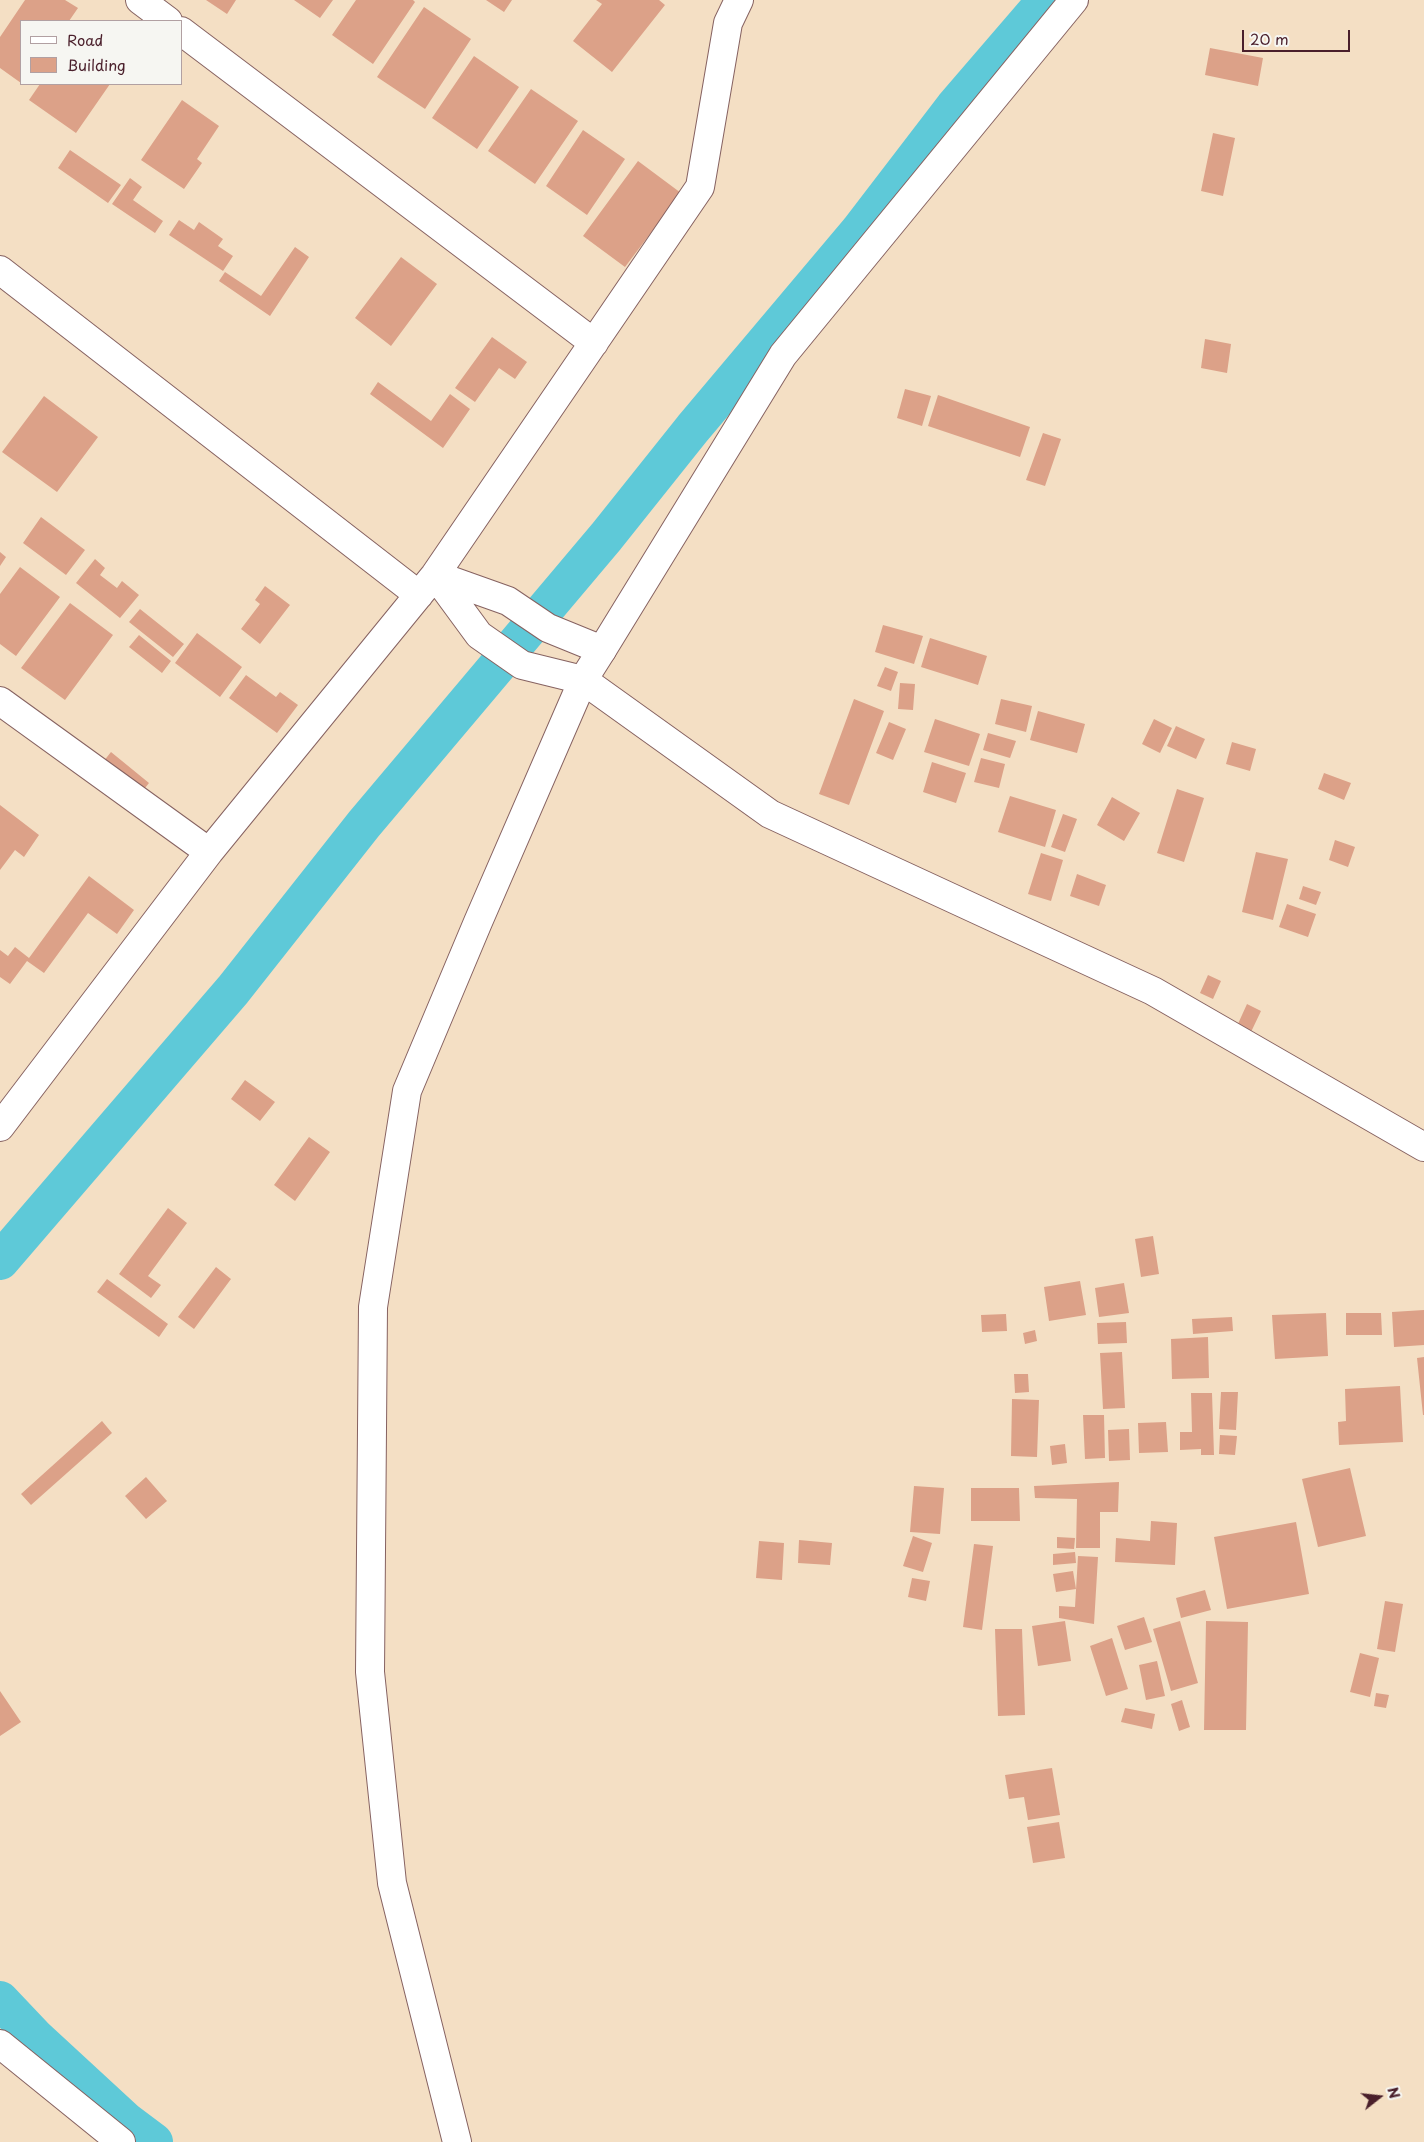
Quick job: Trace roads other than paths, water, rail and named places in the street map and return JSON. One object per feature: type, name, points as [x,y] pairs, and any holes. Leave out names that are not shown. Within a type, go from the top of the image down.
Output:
[{"type":"street","points":[[140,0],[167,20]]},
{"type":"street","points":[[0,1127],[209,852],[427,585],[700,187],[728,23],[739,0]]},
{"type":"street","points":[[457,2142],[392,1883],[370,1672],[373,1306],[407,1091],[583,680],[783,355],[1074,0]]},
{"type":"street","points":[[182,32],[594,343]]},
{"type":"street","points":[[0,270],[427,585],[479,635],[522,666],[583,680],[770,814],[1153,992],[1424,1147]]},
{"type":"street","points":[[427,585],[508,600],[548,628],[602,650]]},
{"type":"street","points":[[0,701],[209,852]]},
{"type":"street","points":[[0,2044],[121,2142]]},
{"type":"waterway","points":[[0,1261],[233,990],[364,824],[606,537],[693,428],[859,231],[954,107],[1046,0]]},
{"type":"waterway","points":[[0,2000],[36,2038],[126,2121],[154,2142]]}]
